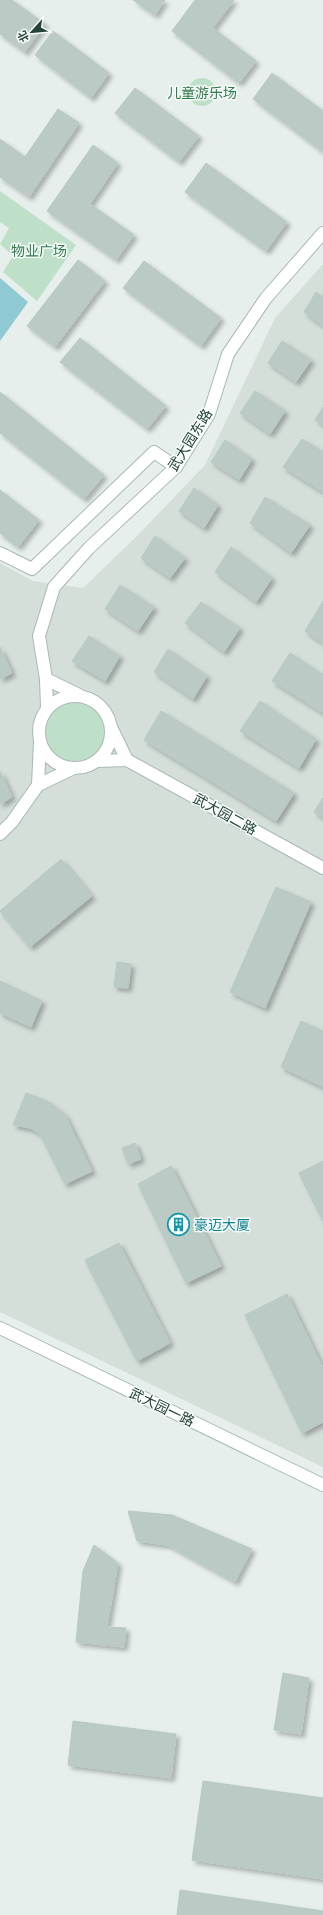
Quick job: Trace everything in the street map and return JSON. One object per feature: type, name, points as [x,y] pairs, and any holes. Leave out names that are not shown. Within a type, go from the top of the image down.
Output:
[{"type":"street","name":"武大园东路","points":[[47,708],[46,679],[39,636],[54,587],[89,548],[176,468],[209,414],[228,354],[266,298],[323,233]]},
{"type":"street","points":[[0,552],[32,569],[154,452],[176,468]]},
{"type":"street","points":[[46,679],[92,699],[101,706],[108,716],[111,728],[127,760],[97,761]]},
{"type":"street","points":[[38,785],[39,730],[41,718],[47,708],[62,698],[80,695]]},
{"type":"street","points":[[0,834],[12,822],[38,785],[74,768],[86,766],[97,761],[106,752],[110,741],[111,728]]},
{"type":"street","points":[[40,741],[45,752],[53,760],[63,766],[74,768]]},
{"type":"street","name":"武大园二路","points":[[127,760],[323,868]]},
{"type":"street","name":"武大园一路","points":[[0,1328],[323,1485]]},
{"type":"shaded area","points":[[323,264],[323,1467],[0,1312],[0,563],[33,581],[83,588],[137,536],[205,465],[275,318]]},
{"type":"green space","name":"儿童游乐场","points":[[202,78],[212,82],[216,92],[212,102],[202,106],[192,102],[188,92],[192,82]]},
{"type":"green space","name":"物业广场","points":[[0,191],[76,245],[37,301],[3,272],[13,256],[0,244],[9,228],[0,222]]},
{"type":"green space","points":[[70,700],[86,704],[97,713],[103,724],[104,735],[101,746],[94,755],[82,760],[67,760],[56,756],[48,743],[46,735],[45,727],[51,714],[62,704]]},
{"type":"water","points":[[0,278],[28,302],[0,341]]},
{"type":"building","points":[[0,0],[12,0],[45,24],[25,52],[0,34]]},
{"type":"building","points":[[133,0],[165,0],[155,15]]},
{"type":"building","points":[[195,0],[234,0],[213,28],[256,61],[239,83],[172,31]]},
{"type":"building","points":[[53,31],[109,73],[91,98],[35,55]]},
{"type":"building","points":[[272,73],[323,111],[323,152],[253,99]]},
{"type":"building","points":[[135,88],[199,136],[179,162],[115,113]]},
{"type":"building","points":[[58,109],[79,123],[29,197],[0,177],[0,139],[25,157]]},
{"type":"building","points":[[93,145],[118,163],[90,204],[134,235],[116,260],[47,211]]},
{"type":"building","points":[[206,163],[287,222],[266,251],[185,192]]},
{"type":"building","points":[[78,260],[105,281],[55,347],[27,326]]},
{"type":"building","points":[[144,261],[221,318],[201,346],[123,288]]},
{"type":"building","points":[[316,292],[323,297],[323,326],[304,312]]},
{"type":"building","points":[[80,338],[166,406],[147,429],[60,362]]},
{"type":"building","points":[[282,341],[311,360],[296,382],[268,363]]},
{"type":"building","points":[[255,391],[285,411],[270,434],[240,413]]},
{"type":"building","points":[[0,392],[104,475],[84,499],[0,433]]},
{"type":"building","points":[[323,407],[323,425],[315,420]]},
{"type":"building","points":[[302,439],[323,452],[323,492],[283,467]]},
{"type":"building","points":[[225,440],[252,459],[239,480],[211,462]]},
{"type":"building","points":[[194,488],[218,505],[204,528],[179,511]]},
{"type":"building","points":[[0,490],[39,520],[18,547],[0,533]]},
{"type":"building","points":[[265,497],[310,525],[291,553],[250,523]]},
{"type":"building","points":[[155,536],[185,558],[170,578],[141,558]]},
{"type":"building","points":[[231,547],[272,578],[256,602],[215,572]]},
{"type":"building","points":[[120,585],[154,607],[138,631],[105,609]]},
{"type":"building","points":[[323,601],[323,643],[305,631]]},
{"type":"building","points":[[201,602],[240,628],[224,652],[185,623]]},
{"type":"building","points":[[89,636],[120,656],[105,681],[72,661]]},
{"type":"building","points":[[0,647],[12,673],[0,679]]},
{"type":"building","points":[[168,649],[207,676],[193,699],[154,672]]},
{"type":"building","points":[[290,653],[323,675],[323,713],[272,681]]},
{"type":"building","points":[[260,701],[316,739],[299,768],[240,731]]},
{"type":"building","points":[[161,711],[294,793],[276,821],[144,740]]},
{"type":"building","points":[[0,771],[12,797],[0,804]]},
{"type":"building","points":[[323,798],[323,818],[314,812]]},
{"type":"building","points":[[61,859],[92,896],[30,947],[0,911]]},
{"type":"building","points":[[276,887],[311,902],[265,1008],[230,992]]},
{"type":"building","points":[[117,962],[131,964],[128,988],[114,987]]},
{"type":"building","points":[[0,981],[42,1001],[31,1027],[0,1013]]},
{"type":"building","points":[[301,1021],[323,1031],[323,1087],[281,1067]]},
{"type":"building","points":[[26,1093],[47,1101],[65,1115],[92,1171],[65,1184],[40,1134],[30,1128],[13,1125]]},
{"type":"building","points":[[135,1143],[141,1159],[128,1164],[122,1148]]},
{"type":"building","points":[[323,1161],[323,1221],[299,1173]]},
{"type":"building","name":"豪迈大厦","points":[[171,1166],[221,1266],[186,1283],[138,1184]]},
{"type":"building","points":[[119,1243],[170,1343],[137,1361],[85,1260]]},
{"type":"building","points":[[287,1294],[323,1368],[323,1422],[302,1433],[245,1315]]},
{"type":"building","points":[[128,1511],[172,1515],[252,1549],[235,1582],[168,1545],[137,1541]]},
{"type":"building","points":[[94,1545],[118,1563],[107,1627],[126,1628],[124,1647],[76,1642],[83,1571]]},
{"type":"building","points":[[283,1673],[309,1678],[301,1734],[274,1730]]},
{"type":"building","points":[[73,1721],[176,1734],[171,1778],[68,1765]]},
{"type":"building","points":[[203,1781],[323,1798],[323,1879],[192,1860]]},
{"type":"building","points":[[180,1890],[323,1911],[323,1915],[177,1915]]},
{"type":"place","name":"豪迈大厦","points":[[179,1225]]}]
